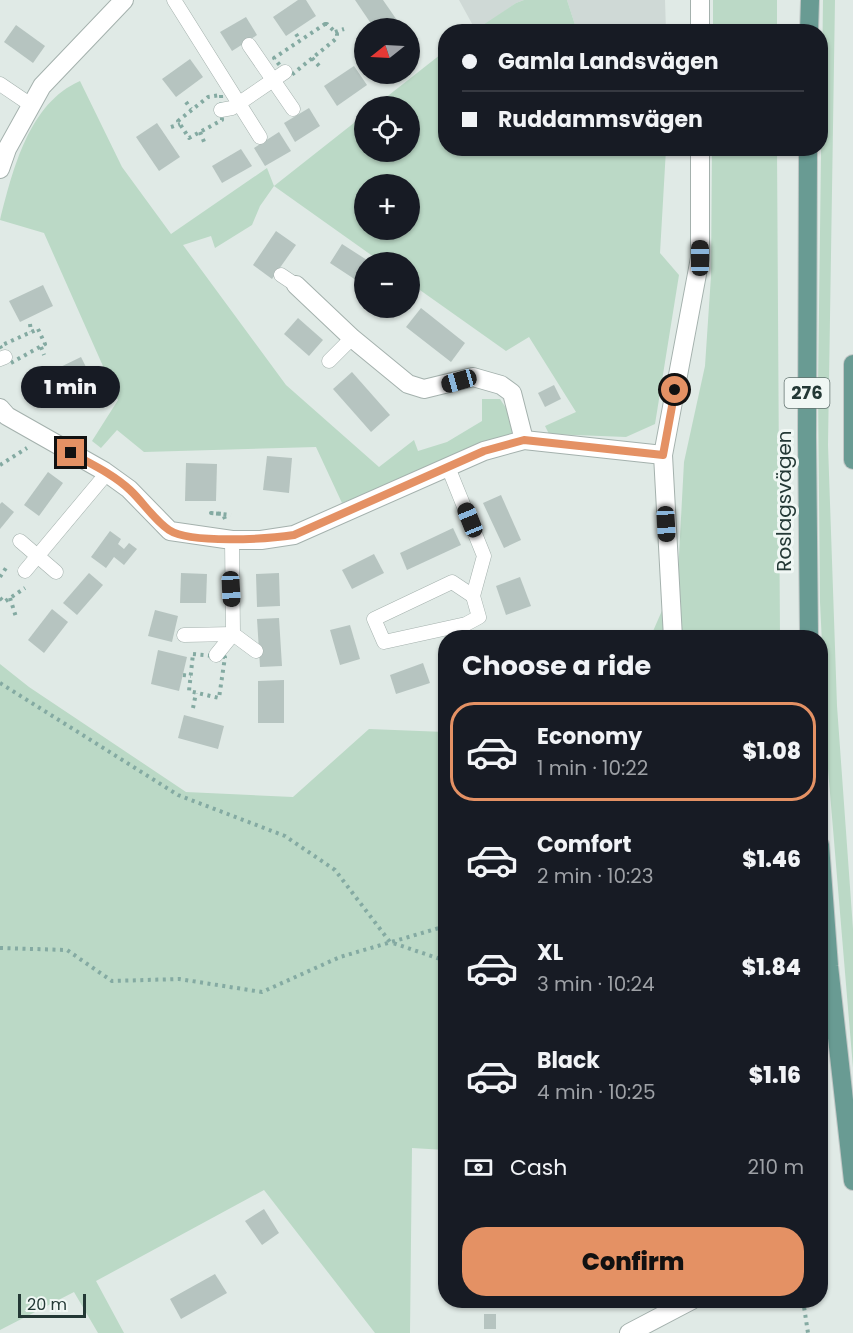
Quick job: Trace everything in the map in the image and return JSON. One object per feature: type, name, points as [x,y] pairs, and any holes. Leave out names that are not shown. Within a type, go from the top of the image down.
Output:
[{"type":"main road","points":[[809,24],[810,0]]},
{"type":"main road","name":"Roslagsvägen","points":[[808,156],[809,630]]},
{"type":"main road","name":"276","points":[[853,364],[853,460]]},
{"type":"main road","points":[[828,953],[853,1181]]},
{"type":"street","points":[[0,169],[7,149],[42,86],[124,0]]},
{"type":"street","points":[[700,0],[700,24]]},
{"type":"street","points":[[673,630],[663,455],[700,258],[700,156]]},
{"type":"street","points":[[288,280],[352,338],[408,384],[424,389],[473,377],[501,385],[512,393],[524,440]]},
{"type":"street","points":[[0,408],[7,416],[106,473],[129,489],[170,531],[232,540],[261,540],[294,535],[484,451],[524,440],[663,455]]},
{"type":"street","points":[[629,1333],[677,1308]]},
{"type":"lane","points":[[174,0],[260,137]]},
{"type":"lane","points":[[249,45],[279,76],[293,109]]},
{"type":"lane","points":[[221,110],[232,108],[279,76]]},
{"type":"lane","points":[[0,84],[32,105]]},
{"type":"lane","points":[[329,361],[352,338]]},
{"type":"lane","points":[[439,630],[466,624],[479,617],[473,596],[484,556],[448,467]]},
{"type":"lane","points":[[25,571],[106,473]]},
{"type":"lane","points":[[220,656],[233,634],[232,540]]},
{"type":"lane","points":[[20,541],[56,572]]},
{"type":"lane","points":[[438,630],[384,642],[374,619],[452,582],[473,596]]},
{"type":"lane","points":[[184,635],[233,634],[256,651]]},
{"type":"path","points":[[325,24],[335,32],[337,38],[289,77],[279,76],[274,58],[300,40],[325,24]]},
{"type":"path","points":[[335,32],[344,29]]},
{"type":"path","points":[[296,34],[300,40]]},
{"type":"path","points":[[312,58],[321,68]]},
{"type":"path","points":[[186,102],[191,109]]},
{"type":"path","points":[[171,127],[180,124]]},
{"type":"path","points":[[200,132],[205,144]]},
{"type":"path","points":[[30,324],[31,332]]},
{"type":"path","points":[[38,329],[45,344],[9,364],[2,358],[0,346],[31,332],[38,329]]},
{"type":"path","points":[[40,347],[44,355]]},
{"type":"path","points":[[0,465],[20,454],[39,435]]},
{"type":"path","points":[[10,598],[16,617]]},
{"type":"path","points":[[194,654],[189,692],[219,698],[220,656]]},
{"type":"path","points":[[183,675],[191,676]]},
{"type":"path","points":[[0,683],[178,795],[285,836],[335,870],[390,942],[438,958]]},
{"type":"path","points":[[193,708],[196,693]]},
{"type":"path","points":[[0,948],[67,950],[112,981],[179,979],[262,992],[340,957],[438,928]]},
{"type":"path","points":[[804,1308],[808,1333]]},
{"type":"shaded area","points":[[459,0],[524,0],[486,24],[472,24]]},
{"type":"shaded area","points":[[567,0],[665,0],[666,24],[575,24]]},
{"type":"green space","points":[[524,0],[567,0],[575,24],[484,24]]},
{"type":"green space","points":[[713,0],[777,0],[777,24],[713,24]]},
{"type":"green space","points":[[823,0],[835,0],[828,445],[837,706],[853,929],[853,1068],[828,769],[828,630],[821,630],[820,602],[818,387],[821,156],[828,156],[828,24],[823,24]]},
{"type":"green space","points":[[438,56],[438,156],[666,156],[660,253],[679,275],[655,424],[626,437],[549,434],[545,426],[576,412],[529,337],[506,351],[420,290],[420,252],[367,252],[274,186],[354,123],[354,162],[420,162],[420,96],[388,96],[403,84],[420,84],[420,71]]},
{"type":"green space","points":[[80,81],[122,167],[171,234],[267,168],[274,186],[260,206],[252,225],[215,248],[211,236],[183,245],[286,385],[379,467],[414,440],[418,451],[447,442],[482,421],[482,399],[500,399],[512,417],[516,435],[342,503],[316,447],[144,452],[117,430],[101,448],[92,441],[118,400],[44,233],[0,220],[18,159],[36,121],[62,91]]},
{"type":"green space","points":[[712,156],[777,156],[780,630],[654,630],[678,574],[684,462],[705,366],[711,276]]},
{"type":"green space","points":[[0,664],[29,687],[186,792],[293,797],[369,729],[438,732],[438,1150],[412,1148],[410,1333],[375,1333],[264,1190],[96,1281],[124,1333],[98,1333],[74,1292],[0,1330]]},
{"type":"building","points":[[298,0],[306,0],[316,16],[286,36],[273,17]]},
{"type":"building","points":[[355,0],[383,0],[395,18],[367,18]]},
{"type":"building","points":[[246,17],[257,35],[232,51],[220,32]]},
{"type":"building","points":[[16,25],[45,46],[33,63],[4,42]]},
{"type":"building","points":[[190,59],[203,77],[176,97],[162,79]]},
{"type":"building","points":[[354,66],[354,84],[367,85],[337,106],[324,86]]},
{"type":"building","points":[[309,108],[320,126],[295,142],[284,123]]},
{"type":"building","points":[[157,123],[180,157],[159,171],[136,137]]},
{"type":"building","points":[[279,132],[291,151],[265,166],[254,148]]},
{"type":"building","points":[[241,149],[252,166],[222,183],[212,166]]},
{"type":"building","points":[[276,231],[296,245],[272,279],[253,265]]},
{"type":"building","points":[[342,244],[354,252],[354,279],[330,263]]},
{"type":"building","points":[[43,285],[53,306],[20,322],[9,301]]},
{"type":"building","points":[[420,309],[465,343],[451,362],[406,327],[413,318],[420,318]]},
{"type":"building","points":[[298,318],[323,340],[309,356],[284,334]]},
{"type":"building","points":[[81,357],[91,377],[57,393],[48,373]]},
{"type":"building","points":[[352,372],[390,415],[371,432],[333,389]]},
{"type":"building","points":[[554,385],[561,399],[545,407],[538,393]]},
{"type":"building","points":[[267,456],[292,458],[289,493],[263,490]]},
{"type":"building","points":[[186,463],[217,464],[216,501],[185,501]]},
{"type":"building","points":[[48,472],[63,483],[39,516],[24,505]]},
{"type":"building","points":[[501,495],[521,540],[504,548],[483,503]]},
{"type":"building","points":[[2,502],[14,512],[0,529],[0,504]]},
{"type":"building","points":[[453,528],[461,545],[407,570],[400,553]]},
{"type":"building","points":[[110,531],[121,539],[118,544],[124,549],[129,543],[137,549],[124,565],[114,557],[106,568],[91,557]]},
{"type":"building","points":[[374,554],[384,573],[352,589],[342,570]]},
{"type":"building","points":[[89,573],[103,585],[77,615],[63,603]]},
{"type":"building","points":[[181,573],[207,574],[206,603],[180,603]]},
{"type":"building","points":[[279,573],[280,606],[257,607],[256,574]]},
{"type":"building","points":[[520,577],[531,606],[506,615],[496,586]]},
{"type":"building","points":[[52,609],[68,622],[44,653],[28,640]]},
{"type":"building","points":[[155,610],[178,616],[172,642],[148,636]]},
{"type":"building","points":[[279,618],[282,666],[260,667],[257,619]]},
{"type":"building","points":[[350,625],[360,659],[340,665],[330,630]]},
{"type":"building","points":[[158,650],[187,657],[179,691],[151,684]]},
{"type":"building","points":[[423,663],[430,683],[396,694],[390,675]]},
{"type":"building","points":[[284,680],[284,723],[258,723],[258,681]]},
{"type":"building","points":[[184,715],[224,726],[218,749],[178,738]]},
{"type":"building","points":[[264,1209],[279,1233],[262,1245],[245,1221]]},
{"type":"building","points":[[215,1274],[227,1293],[181,1319],[170,1299]]},
{"type":"building","points":[[484,1314],[496,1314],[496,1329],[484,1329]]},
{"type":"route","points":[[71,453],[104,471],[129,489],[170,531],[232,540],[261,540],[294,535],[484,451],[524,440],[663,455],[675,390]]}]
